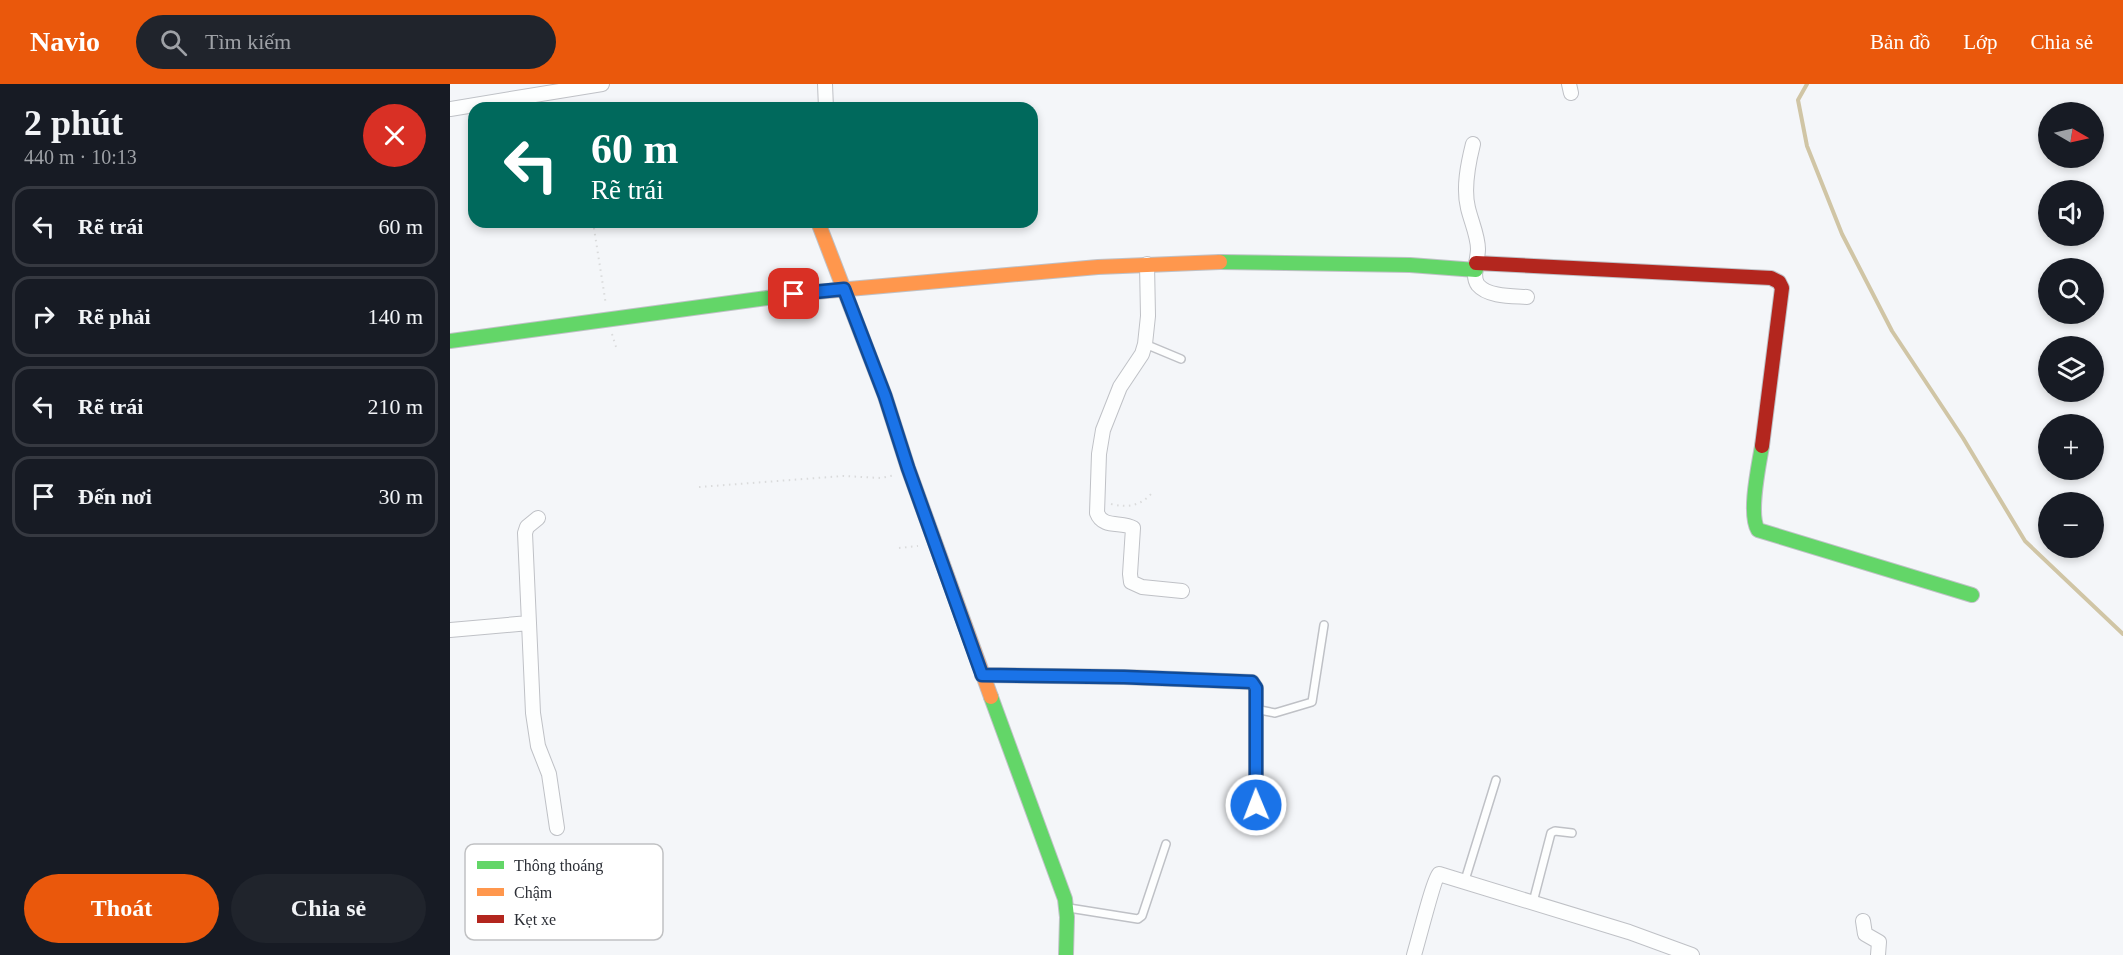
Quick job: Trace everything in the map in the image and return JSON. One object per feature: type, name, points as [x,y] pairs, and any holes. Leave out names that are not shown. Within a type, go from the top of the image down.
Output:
[{"type":"street","points":[[493,102],[602,84]]},
{"type":"street","points":[[825,84],[826,102]]},
{"type":"street","points":[[450,109],[468,106]]},
{"type":"street","points":[[1473,144],[1468,161],[1466,192],[1467,206],[1478,249],[1475,278],[1477,285],[1496,294],[1527,297]]},
{"type":"street","points":[[820,228],[835,289],[885,396],[908,468],[1067,908],[1066,955]]},
{"type":"street","points":[[450,341],[835,289],[1147,264],[1232,261],[1476,266],[1771,278],[1779,282],[1782,288],[1769,401],[1755,491],[1755,525],[1758,530],[1972,595]]},
{"type":"street","points":[[1147,264],[1148,316],[1145,344],[1142,354],[1120,387],[1103,430],[1099,454],[1097,513],[1101,521],[1129,525],[1133,528],[1131,582],[1142,586],[1182,591]]},
{"type":"street","points":[[538,518],[525,533],[533,713],[538,746],[549,774],[557,828]]},
{"type":"street","points":[[450,630],[530,623]]},
{"type":"street","points":[[982,675],[1248,681],[1256,688],[1256,805]]},
{"type":"street","points":[[1414,955],[1436,875],[1445,874],[1629,932],[1692,955]]},
{"type":"street","points":[[1863,921],[1865,934],[1880,942],[1878,955]]},
{"type":"lane","points":[[1145,344],[1181,359]]},
{"type":"lane","points":[[1255,709],[1275,713],[1312,702],[1324,625]]},
{"type":"lane","points":[[1465,880],[1496,780]]},
{"type":"lane","points":[[1533,902],[1551,833],[1555,831],[1572,833]]},
{"type":"lane","points":[[1067,908],[1138,919],[1142,916],[1166,844]]},
{"type":"path","points":[[593,228],[609,320]]},
{"type":"path","points":[[699,487],[843,476],[895,475]]},
{"type":"path","points":[[1097,498],[1116,505],[1133,506],[1140,504],[1152,492]]},
{"type":"path","points":[[899,548],[936,542]]},
{"type":"waterway","points":[[1807,84],[1798,100],[1807,146],[1842,234],[1892,331],[1963,438],[2025,541],[2123,634]]},
{"type":"traffic: fast","points":[[1220,262],[1410,265],[1476,270]]},
{"type":"traffic: fast","points":[[450,341],[804,293]]},
{"type":"traffic: fast","points":[[1762,446],[1754,501],[1755,523],[1758,530],[1972,595]]},
{"type":"traffic: fast","points":[[991,697],[1065,899],[1066,955]]},
{"type":"traffic: slow","points":[[820,228],[885,396],[908,468],[991,697]]},
{"type":"traffic: slow","points":[[804,293],[1098,267],[1220,262]]},
{"type":"traffic: jam","points":[[1476,263],[1771,278],[1779,282],[1782,288],[1762,446]]},
{"type":"route","points":[[794,294],[844,289],[885,396],[908,468],[982,675],[1252,682],[1256,688],[1256,805]]}]
